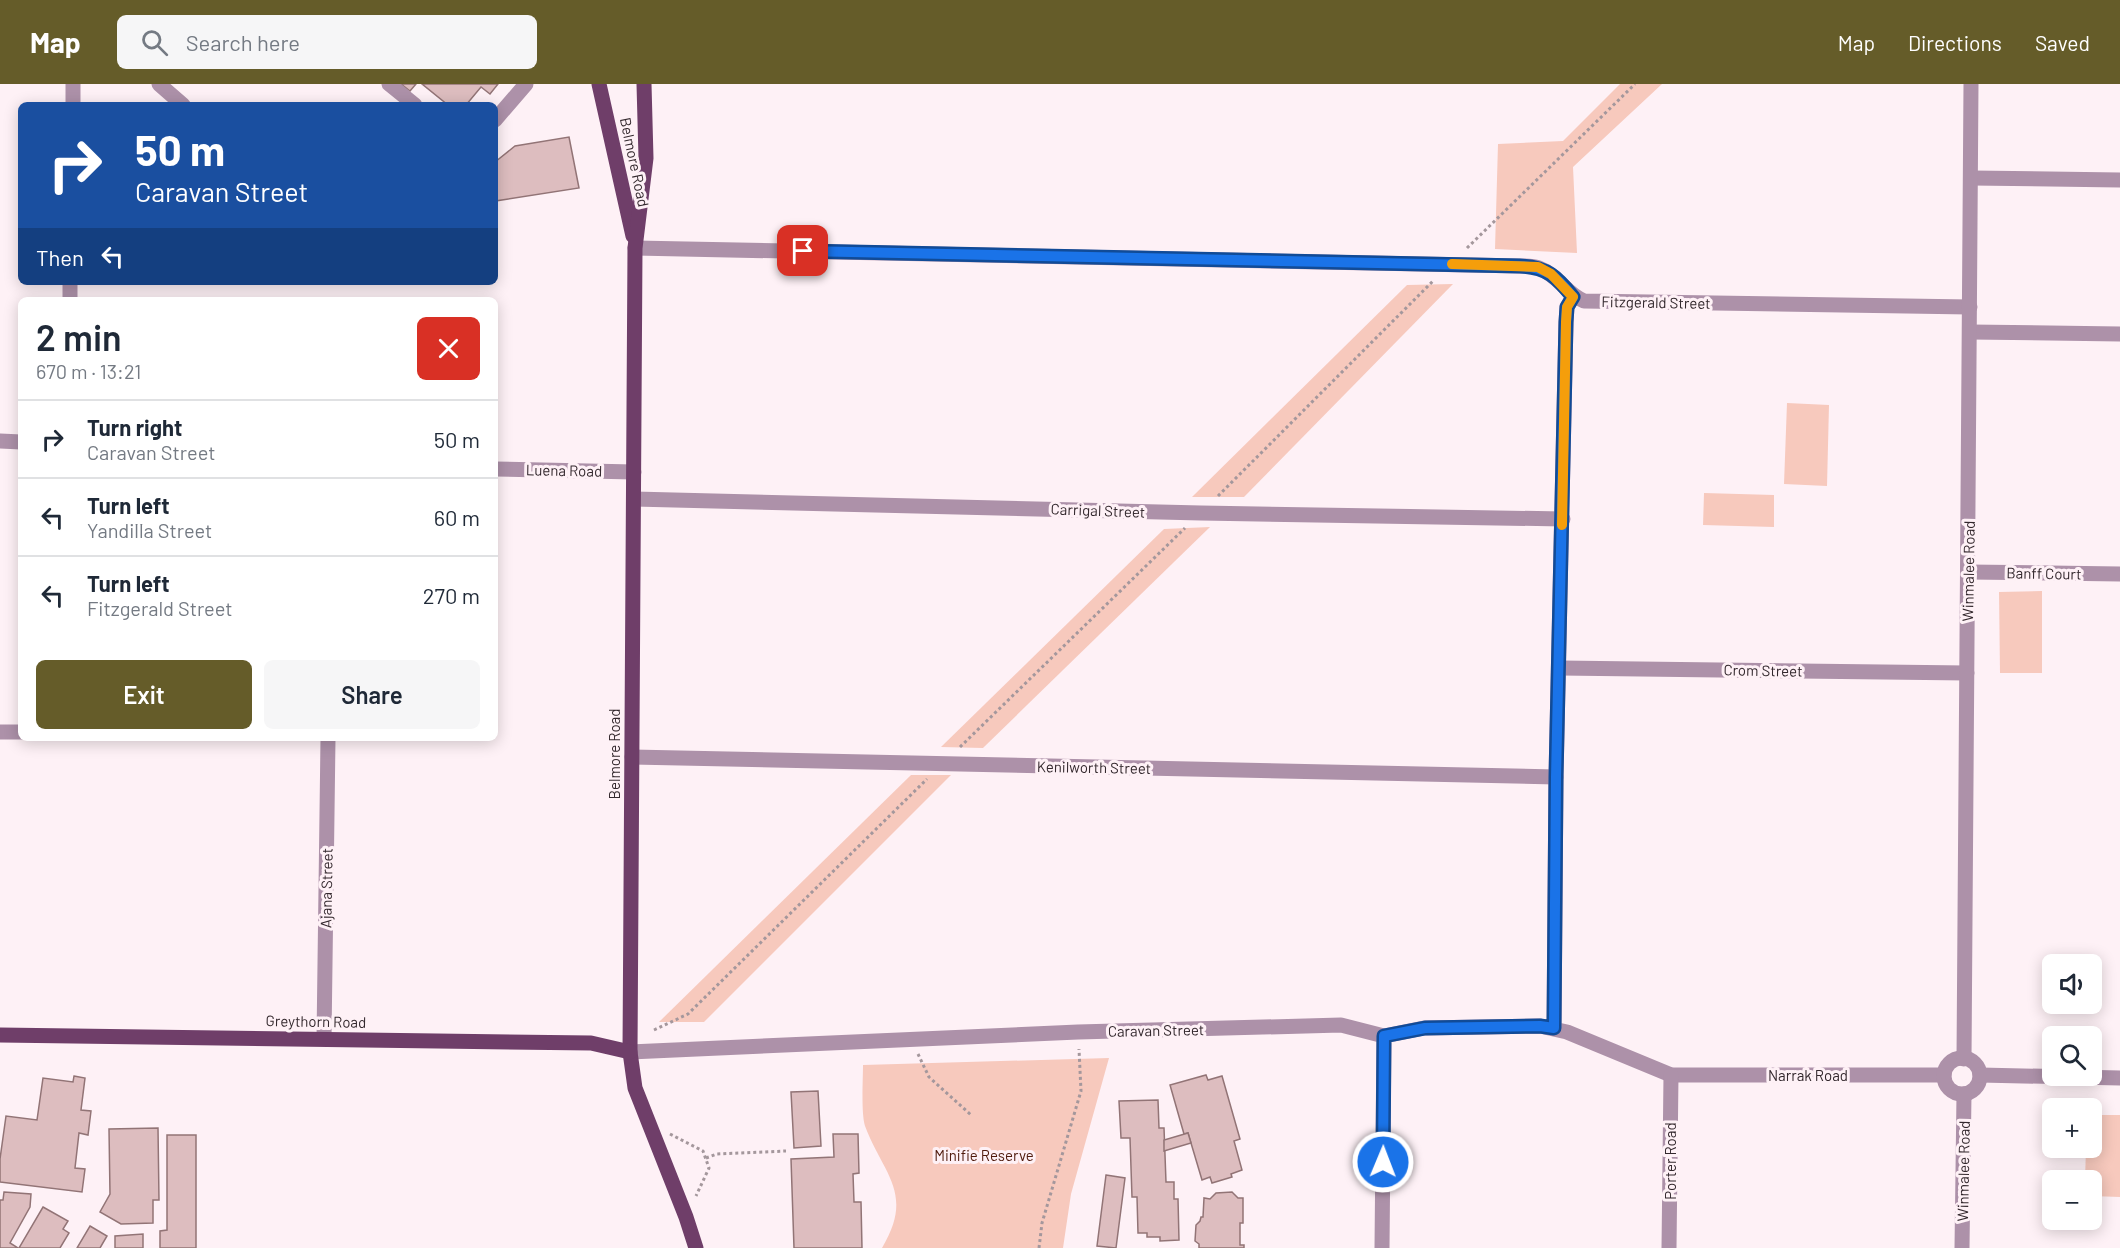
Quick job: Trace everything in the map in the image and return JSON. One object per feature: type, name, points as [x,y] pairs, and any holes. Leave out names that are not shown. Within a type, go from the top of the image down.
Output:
[{"type":"main road","name":"Belmore Road","points":[[599,84],[635,248]]},
{"type":"main road","name":"Belmore Road","points":[[644,84],[646,158],[635,248],[630,1052],[635,1088],[696,1248]]},
{"type":"main road","name":"Greythorn Road","points":[[0,1035],[591,1043],[630,1052]]},
{"type":"street","points":[[73,84],[73,102]]},
{"type":"street","points":[[159,84],[180,102]]},
{"type":"street","points":[[390,84],[411,102]]},
{"type":"street","points":[[498,117],[526,84]]},
{"type":"street","name":"Winmalee Road","points":[[1964,1059],[1971,84]]},
{"type":"street","points":[[1971,178],[2120,180]]},
{"type":"street","points":[[635,248],[1451,264],[1538,267],[1551,274],[1573,297],[1567,307],[1566,315],[1556,777],[1554,1028]]},
{"type":"street","name":"Fitzgerald Street","points":[[1573,297],[1584,301],[1970,307]]},
{"type":"street","points":[[1970,332],[2120,334]]},
{"type":"street","points":[[0,441],[18,442]]},
{"type":"street","name":"Luena Road","points":[[498,469],[634,472]]},
{"type":"street","name":"Carrigal Street","points":[[634,499],[1563,519]]},
{"type":"street","name":"Banff Court","points":[[1968,572],[2120,574]]},
{"type":"street","name":"Crom Street","points":[[1560,668],[1967,673]]},
{"type":"street","points":[[0,732],[18,732]]},
{"type":"street","name":"Ajana Street","points":[[324,1039],[328,741]]},
{"type":"street","name":"Kenilworth Street","points":[[632,757],[1556,777]]},
{"type":"street","name":"Caravan Street","points":[[630,1052],[1078,1032],[1341,1025],[1384,1036],[1425,1028],[1540,1026],[1554,1028],[1671,1074]]},
{"type":"street","points":[[1382,1248],[1384,1036]]},
{"type":"street","points":[[1964,1059],[1975,1064],[1980,1075],[1977,1086],[1971,1092],[1964,1094],[1950,1089],[1945,1082],[1944,1075],[1952,1062],[1964,1059]]},
{"type":"street","name":"Narrak Road","points":[[1671,1074],[1944,1075]]},
{"type":"street","name":"Porter Road","points":[[1670,1248],[1671,1074]]},
{"type":"street","points":[[1980,1075],[2120,1078]]},
{"type":"street","name":"Winmalee Road","points":[[1962,1248],[1964,1094]]},
{"type":"path","points":[[654,1030],[687,1014],[1201,513],[1635,84]]},
{"type":"path","points":[[1039,1248],[1042,1223],[1081,1091],[1078,1032]]},
{"type":"path","points":[[910,1039],[929,1077],[971,1115]]},
{"type":"path","points":[[650,1126],[704,1151],[709,1168],[686,1217]]},
{"type":"path","points":[[706,1158],[717,1154],[786,1151]]},
{"type":"green space","points":[[1620,84],[1662,84],[1573,167],[1577,253],[1495,249],[1498,144],[1563,141]]},
{"type":"green space","points":[[1453,284],[1244,497],[1192,497],[1407,285]]},
{"type":"green space","points":[[1787,403],[1829,405],[1827,486],[1784,484]]},
{"type":"green space","points":[[1704,493],[1774,495],[1774,527],[1703,525]]},
{"type":"green space","points":[[1210,527],[983,748],[941,747],[1164,529]]},
{"type":"green space","points":[[2042,591],[2042,673],[2000,673],[1999,592]]},
{"type":"green space","points":[[911,775],[951,775],[704,1022],[659,1022]]},
{"type":"green space","name":"Minifie Reserve","points":[[1109,1058],[1071,1194],[1063,1248],[882,1248],[896,1212],[896,1198],[893,1184],[865,1126],[863,1065]]},
{"type":"green space","points":[[2102,1115],[2120,1115],[2120,1197],[2102,1196],[2102,1170],[2085,1170],[2086,1158],[2102,1158]]},
{"type":"building","points":[[401,84],[416,84],[410,91]]},
{"type":"building","points":[[422,84],[498,84],[490,94],[481,87],[468,102],[444,102]]},
{"type":"building","points":[[569,137],[579,188],[498,201],[498,160],[515,146]]},
{"type":"building","points":[[1206,1075],[1208,1080],[1222,1076],[1240,1139],[1234,1141],[1242,1170],[1231,1174],[1232,1177],[1212,1183],[1210,1177],[1202,1180],[1188,1133],[1184,1134],[1170,1085]]},
{"type":"building","points":[[74,1076],[85,1078],[81,1110],[91,1111],[88,1135],[79,1133],[75,1168],[85,1169],[82,1192],[0,1182],[0,1159],[6,1116],[37,1120],[43,1078],[73,1082]]},
{"type":"building","points":[[818,1091],[821,1146],[794,1148],[791,1092]]},
{"type":"building","points":[[1158,1100],[1159,1128],[1164,1128],[1166,1182],[1174,1182],[1174,1199],[1178,1199],[1179,1240],[1160,1241],[1160,1237],[1147,1237],[1147,1233],[1138,1233],[1137,1197],[1132,1197],[1130,1138],[1121,1138],[1119,1101]]},
{"type":"building","points":[[158,1128],[159,1200],[153,1200],[153,1223],[121,1224],[100,1212],[110,1194],[109,1129]]},
{"type":"building","points":[[1188,1133],[1191,1143],[1164,1151],[1164,1140]]},
{"type":"building","points":[[833,1134],[858,1134],[859,1173],[853,1174],[854,1202],[861,1202],[862,1248],[794,1248],[791,1159],[834,1157]]},
{"type":"building","points":[[167,1135],[196,1135],[196,1248],[160,1248],[160,1231],[167,1230]]},
{"type":"building","points":[[1106,1175],[1125,1178],[1116,1248],[1097,1246]]},
{"type":"building","points":[[4,1192],[31,1194],[30,1207],[10,1243],[18,1248],[0,1248],[0,1200],[3,1200]]},
{"type":"building","points":[[1232,1192],[1238,1198],[1243,1198],[1240,1245],[1244,1245],[1244,1248],[1199,1248],[1199,1244],[1195,1241],[1196,1225],[1203,1217],[1204,1198],[1210,1199],[1216,1193]]},
{"type":"building","points":[[43,1207],[68,1221],[63,1229],[69,1233],[60,1248],[19,1248]]},
{"type":"building","points":[[90,1226],[107,1236],[100,1248],[77,1248]]},
{"type":"building","points":[[143,1234],[143,1248],[115,1248],[115,1236]]},
{"type":"slow traffic","points":[[1452,264],[1538,267],[1551,274],[1573,297],[1567,307],[1566,322],[1562,525]]},
{"type":"route","points":[[803,251],[1538,267],[1551,274],[1573,297],[1567,307],[1566,322],[1556,777],[1554,1028],[1540,1026],[1425,1028],[1384,1036],[1383,1162]]}]
